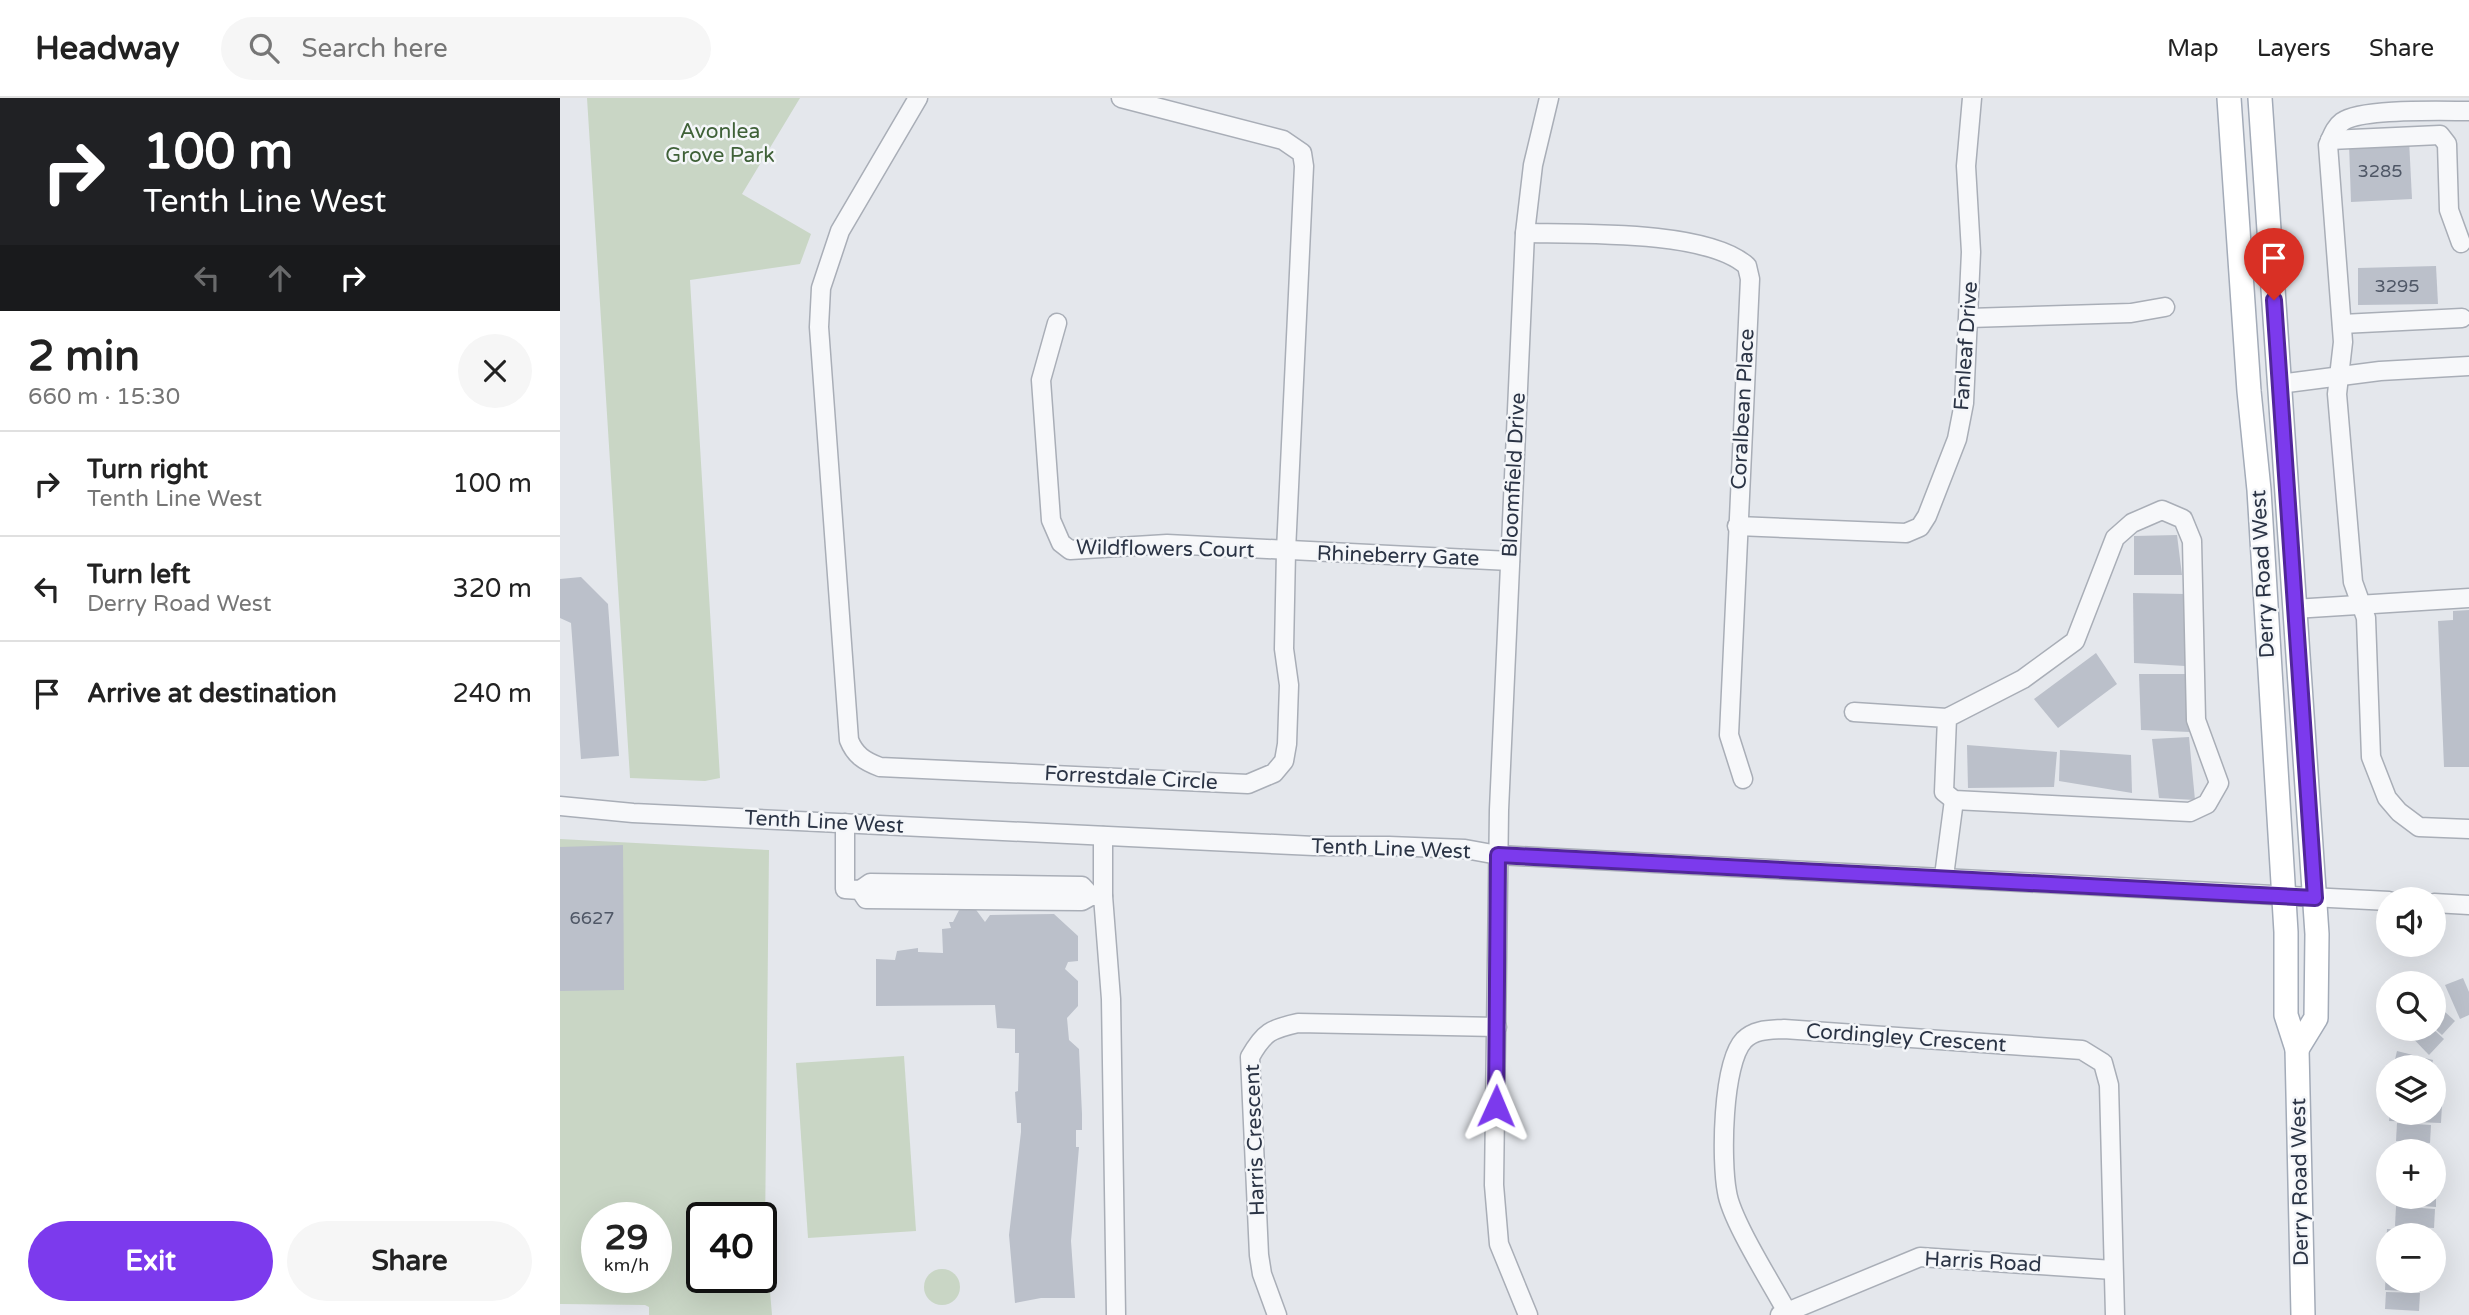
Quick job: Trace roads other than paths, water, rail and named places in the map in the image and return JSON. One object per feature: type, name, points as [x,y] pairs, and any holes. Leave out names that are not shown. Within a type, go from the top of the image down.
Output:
[{"type":"main road","name":"Derry Road West","points":[[2229,98],[2259,490],[2284,897],[2286,1015],[2297,1049],[2303,1315]]},
{"type":"main road","name":"Derry Road West","points":[[2260,98],[2315,898],[2316,1018],[2297,1049]]},
{"type":"street","name":"Forrestdale Circle","points":[[918,98],[840,232],[821,288],[819,327],[837,589],[849,740],[852,749],[867,762],[880,767],[1248,783],[1262,780],[1284,761],[1287,744],[1289,685],[1284,649],[1286,551],[1304,166],[1302,153],[1283,139],[1121,98]]},
{"type":"street","name":"Bloomfield Drive","points":[[1528,1315],[1499,1244],[1494,1185],[1498,855],[1525,233],[1533,165],[1549,98]]},
{"type":"street","name":"Fanleaf Drive","points":[[1737,526],[1906,533],[1920,527],[1957,439],[1964,403],[1971,252],[1965,193],[1972,98]]},
{"type":"street","points":[[2469,111],[2361,114],[2343,121],[2328,145],[2342,324],[2338,408],[2353,582],[2366,618],[2371,757],[2387,799],[2419,827],[2469,829]]},
{"type":"street","points":[[2330,140],[2440,135],[2447,144],[2449,210],[2460,243]]},
{"type":"street","name":"Coralbean Place","points":[[1525,233],[1683,242],[1727,252],[1747,266],[1750,279],[1729,735],[1743,779]]},
{"type":"street","points":[[1969,318],[2131,313],[2165,307]]},
{"type":"street","points":[[2342,324],[2462,318]]},
{"type":"street","name":"Wildflowers Court","points":[[1058,323],[1041,380],[1052,520],[1060,544],[1070,550],[1167,544],[1286,551]]},
{"type":"street","points":[[2279,384],[2341,375],[2469,366]]},
{"type":"street","points":[[1854,712],[1947,718],[2023,678],[2076,641],[2115,538],[2132,523],[2162,510],[2183,519],[2192,541],[2196,720],[2219,783],[2207,804],[2190,812],[1954,800],[1944,792],[1947,718]]},
{"type":"street","name":"Rhineberry Gate","points":[[1286,551],[1510,561]]},
{"type":"street","points":[[2294,609],[2469,598]]},
{"type":"street","points":[[1944,876],[1954,800]]},
{"type":"street","name":"Tenth Line West","points":[[560,806],[1103,836],[1314,846],[1465,849],[1498,855],[2376,900]]},
{"type":"street","points":[[845,823],[845,889],[860,890],[866,899],[1082,901],[1097,896]]},
{"type":"street","points":[[1103,836],[1097,896],[1111,999],[1116,1315]]},
{"type":"street","points":[[2446,904],[2469,905]]},
{"type":"street","name":"Harris Crescent","points":[[1277,1315],[1262,1274],[1259,1255],[1250,1056],[1260,1040],[1273,1028],[1298,1023],[1497,1027]]},
{"type":"street","name":"Cordingley Crescent","points":[[1783,1314],[1727,1193],[1724,1156],[1732,1061],[1744,1040],[1759,1031],[1811,1031],[2082,1051],[2093,1055],[2103,1063],[2109,1084],[2115,1315]]},
{"type":"street","name":"Harris Road","points":[[1783,1314],[1920,1257],[2113,1270]]},
{"type":"park label","name":"Avonlea Grove Park","points":[[720,143]]}]
